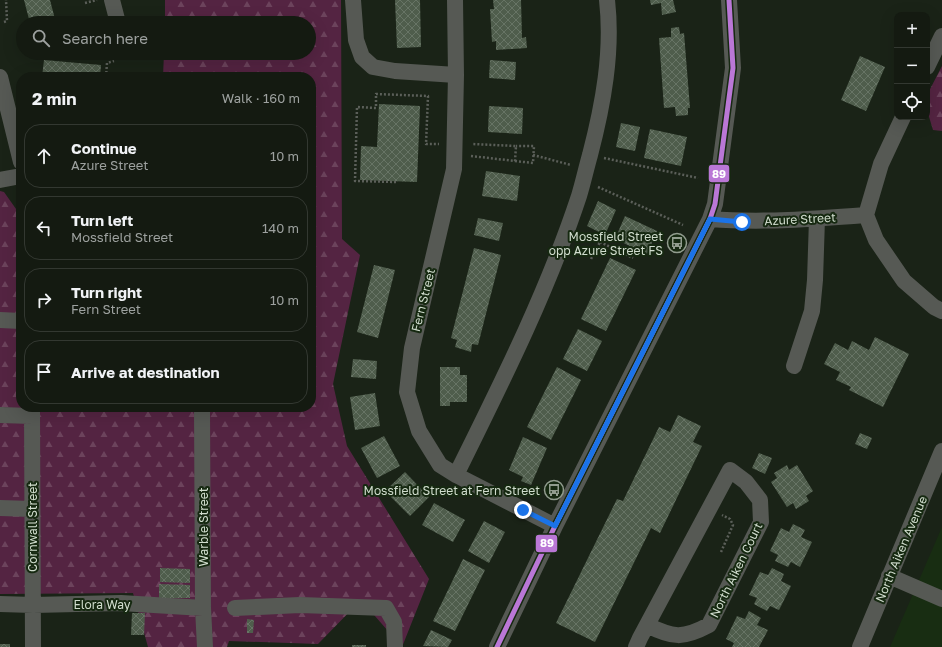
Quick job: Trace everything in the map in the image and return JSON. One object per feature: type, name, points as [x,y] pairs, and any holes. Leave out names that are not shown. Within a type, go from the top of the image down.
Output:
[{"type":"street","points":[[112,0],[116,16]]},
{"type":"street","points":[[354,0],[356,40],[362,56],[373,67],[395,71],[456,74]]},
{"type":"street","name":"Fern Street","points":[[455,0],[456,74],[454,169],[412,348],[407,392],[419,431],[440,464],[456,475],[555,526]]},
{"type":"street","points":[[456,475],[510,366],[548,281],[579,195],[597,129],[607,72],[610,21],[608,0]]},
{"type":"street","points":[[497,647],[555,526],[710,219],[715,204],[733,68],[729,0]]},
{"type":"street","points":[[930,61],[942,36]]},
{"type":"street","points":[[0,77],[16,142]]},
{"type":"street","points":[[902,120],[881,164],[866,215],[876,240],[904,281],[934,307],[942,311]]},
{"type":"street","points":[[0,180],[16,177]]},
{"type":"street","name":"Azure Street","points":[[710,219],[742,222],[817,219],[866,215]]},
{"type":"street","points":[[794,366],[812,311],[815,280],[817,219]]},
{"type":"street","points":[[0,320],[16,322]]},
{"type":"street","points":[[0,415],[24,412]]},
{"type":"street","name":"Cornwall Street","points":[[32,412],[33,647]]},
{"type":"street","name":"Warble Street","points":[[202,412],[203,608],[205,647]]},
{"type":"street","name":"North Aiken Avenue","points":[[860,647],[942,451]]},
{"type":"street","name":"North Aiken Court","points":[[636,647],[647,625],[730,470],[746,482],[760,500],[761,522],[709,625],[685,636],[665,634],[647,625]]},
{"type":"street","points":[[0,508],[32,509]]},
{"type":"street","points":[[889,576],[942,598]]},
{"type":"street","name":"Elora Way","points":[[0,604],[32,605],[121,603],[203,608]]},
{"type":"street","points":[[235,608],[300,605],[386,608],[394,622],[395,647]]},
{"type":"path","points":[[4,22],[7,21],[6,0]]},
{"type":"path","points":[[85,3],[98,0]]},
{"type":"path","points":[[106,72],[107,63],[114,61]]},
{"type":"path","points":[[396,182],[355,181],[357,107],[376,108],[376,94],[428,96],[426,144],[439,144]]},
{"type":"path","points":[[471,156],[532,163],[534,146],[472,144]]},
{"type":"path","points":[[515,161],[516,146]]},
{"type":"path","points":[[533,155],[578,167]]},
{"type":"path","points":[[603,158],[698,178]]},
{"type":"path","points":[[596,186],[683,225]]},
{"type":"path","points":[[580,233],[633,258]]},
{"type":"path","points":[[591,259],[600,242]]},
{"type":"path","points":[[720,514],[730,519],[733,525],[721,552]]},
{"type":"shaded area","points":[[942,527],[942,647],[890,647]]},
{"type":"green space","points":[[165,0],[341,0],[342,239],[360,255],[333,384],[347,446],[429,579],[402,647],[361,600],[318,644],[229,641],[227,647],[148,647],[133,593],[0,594],[0,191],[4,192],[16,209],[16,412],[316,412],[316,72],[163,72],[164,60],[316,60],[316,16],[165,16]]},
{"type":"green space","points":[[942,66],[942,131],[933,130],[930,120],[930,89]]},
{"type":"building","points":[[24,0],[50,0],[54,16],[28,16]]},
{"type":"building","points":[[395,0],[420,0],[421,47],[397,48]]},
{"type":"building","points":[[493,0],[521,0],[522,38],[526,37],[527,48],[496,50],[496,41],[492,42],[490,9],[494,9]]},
{"type":"building","points":[[650,0],[673,0],[676,12],[662,15],[661,3],[651,5]]},
{"type":"building","points":[[679,27],[680,34],[684,33],[690,108],[688,108],[688,115],[676,116],[675,107],[664,108],[659,38],[671,37],[671,28]]},
{"type":"building","points":[[860,56],[885,67],[866,111],[841,100]]},
{"type":"building","points":[[44,60],[101,65],[100,72],[43,72]]},
{"type":"building","points":[[490,60],[516,62],[515,80],[489,78]]},
{"type":"building","points":[[379,104],[420,106],[417,182],[360,180],[361,146],[377,147]]},
{"type":"building","points":[[489,106],[523,108],[522,134],[488,132]]},
{"type":"building","points":[[621,123],[640,127],[635,151],[616,147]]},
{"type":"building","points":[[650,129],[687,137],[681,166],[644,158]]},
{"type":"building","points":[[486,171],[520,176],[517,201],[482,196]]},
{"type":"building","points":[[598,201],[616,210],[605,235],[587,226]]},
{"type":"building","points":[[625,216],[657,231],[647,254],[615,239]]},
{"type":"building","points":[[478,218],[503,223],[499,241],[474,235]]},
{"type":"building","points":[[474,248],[501,255],[478,345],[472,344],[471,352],[455,347],[457,340],[451,338]]},
{"type":"building","points":[[610,258],[636,270],[606,331],[581,319]]},
{"type":"building","points":[[374,265],[395,270],[378,338],[357,332]]},
{"type":"building","points":[[578,329],[602,341],[587,371],[563,359]]},
{"type":"building","points":[[875,337],[909,354],[883,407],[849,390],[851,387],[836,380],[840,372],[824,364],[835,343],[848,350],[852,341],[869,350]]},
{"type":"building","points":[[353,359],[377,361],[376,379],[351,377]]},
{"type":"building","points":[[440,367],[460,367],[460,375],[467,375],[467,402],[450,402],[450,406],[440,406]]},
{"type":"building","points":[[557,367],[581,380],[551,440],[527,427]]},
{"type":"building","points":[[375,393],[380,426],[355,430],[350,397]]},
{"type":"building","points":[[678,415],[701,426],[693,442],[702,446],[660,533],[651,528],[595,642],[556,623],[617,499],[623,501],[659,427],[670,432]]},
{"type":"building","points":[[860,433],[872,438],[867,449],[855,444]]},
{"type":"building","points":[[384,436],[400,466],[377,478],[361,448]]},
{"type":"building","points":[[523,437],[547,448],[531,485],[521,481],[523,477],[509,470]]},
{"type":"building","points":[[759,453],[772,458],[765,474],[752,468]]},
{"type":"building","points":[[787,465],[789,470],[797,465],[813,491],[806,496],[809,501],[796,509],[793,503],[787,507],[771,482],[777,478],[774,473]]},
{"type":"building","points":[[405,472],[429,497],[410,516],[385,491]]},
{"type":"building","points":[[434,503],[465,520],[453,542],[422,525]]},
{"type":"building","points":[[484,521],[505,532],[489,563],[468,551]]},
{"type":"building","points":[[793,524],[805,530],[801,537],[812,542],[800,567],[791,562],[788,567],[775,561],[778,555],[770,551],[781,528],[789,532]]},
{"type":"building","points":[[463,559],[485,570],[455,631],[433,621]]},
{"type":"building","points":[[160,568],[190,569],[190,583],[160,582]]},
{"type":"building","points":[[772,568],[784,574],[781,581],[791,586],[779,610],[770,606],[767,611],[754,604],[757,598],[749,595],[760,572],[768,575]]},
{"type":"building","points":[[159,584],[190,585],[190,598],[159,598]]},
{"type":"building","points":[[749,611],[761,618],[757,625],[768,630],[759,647],[732,647],[734,643],[726,639],[737,616],[745,619]]},
{"type":"building","points":[[132,613],[145,613],[144,635],[131,635]]},
{"type":"building","points":[[247,619],[254,620],[253,633],[247,633]]},
{"type":"building","points":[[431,630],[452,640],[448,647],[423,646]]},
{"type":"building","points":[[0,644],[10,644],[10,647],[0,647]]},
{"type":"building","points":[[352,645],[366,645],[366,647],[352,647]]},
{"type":"transit line","name":"89","points":[[497,647],[555,526],[710,219],[715,204],[733,68],[729,0]]},
{"type":"place","name":"Mossfield Street opp Azure Street FS","points":[[677,243]]},
{"type":"place","name":"Mossfield Street at Fern Street","points":[[554,490]]},
{"type":"route","points":[[523,510],[555,526],[710,219],[742,222]]}]
